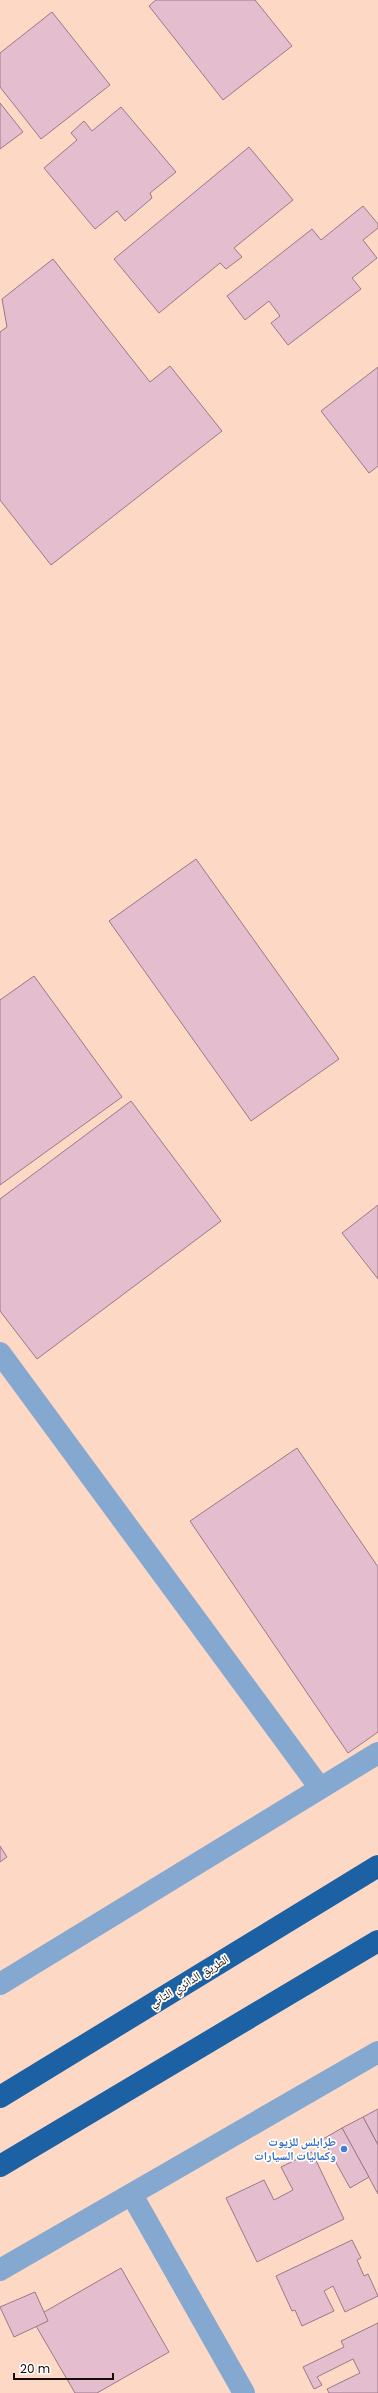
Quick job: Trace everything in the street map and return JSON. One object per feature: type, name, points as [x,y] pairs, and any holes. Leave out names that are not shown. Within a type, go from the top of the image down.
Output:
[{"type":"highway","name":"الطريق الدائري الثاني","points":[[0,2097],[378,1866]]},
{"type":"highway","points":[[0,2166],[378,1940]]},
{"type":"street","points":[[0,1353],[320,1788]]},
{"type":"street","points":[[0,1984],[378,1753]]},
{"type":"street","points":[[0,2270],[378,2052]]},
{"type":"street","points":[[132,2195],[244,2393]]},
{"type":"building","points":[[156,0],[255,0],[292,46],[223,100],[149,6]]},
{"type":"building","points":[[52,12],[110,85],[41,139],[0,87],[0,53]]},
{"type":"building","points":[[0,103],[23,132],[0,149]]},
{"type":"building","points":[[121,107],[176,172],[150,193],[152,198],[125,221],[117,211],[95,229],[44,168],[77,140],[71,133],[84,121],[92,131]]},
{"type":"building","points":[[249,147],[293,200],[234,248],[242,257],[226,269],[220,263],[159,313],[114,259]]},
{"type":"building","points":[[363,206],[378,224],[378,228],[363,240],[377,258],[352,278],[361,289],[288,345],[271,323],[280,316],[269,301],[245,320],[227,296],[312,229],[321,240]]},
{"type":"building","points":[[53,259],[150,382],[170,366],[222,431],[51,565],[0,500],[0,332],[7,327],[2,299]]},
{"type":"building","points":[[378,367],[378,466],[369,473],[321,411]]},
{"type":"building","points":[[196,859],[339,1059],[251,1121],[109,921]]},
{"type":"building","points":[[34,976],[122,1097],[0,1185],[0,1000]]},
{"type":"building","points":[[131,1101],[221,1221],[37,1359],[0,1311],[0,1199]]},
{"type":"building","points":[[378,1205],[378,1279],[342,1233]]},
{"type":"building","points":[[297,1448],[378,1567],[378,1732],[348,1753],[190,1521]]},
{"type":"building","points":[[0,1846],[7,1857],[0,1862]]},
{"type":"building","points":[[378,2109],[378,2145],[363,2117]]},
{"type":"building","points":[[363,2117],[378,2145],[378,2194],[342,2128]]},
{"type":"building","points":[[342,2128],[369,2177],[350,2188],[323,2139]]},
{"type":"building","points":[[312,2152],[344,2219],[257,2262],[226,2198],[264,2180],[274,2200],[293,2190],[281,2167]]},
{"type":"building","points":[[352,2240],[361,2258],[357,2260],[364,2276],[368,2274],[378,2296],[345,2312],[333,2286],[324,2291],[334,2311],[302,2326],[295,2310],[292,2311],[276,2276]]},
{"type":"building","points":[[121,2268],[169,2352],[97,2393],[75,2393],[32,2319]]},
{"type":"building","points":[[35,2292],[48,2321],[14,2337],[0,2307]]},
{"type":"building","points":[[378,2323],[378,2393],[329,2393],[327,2389],[360,2373],[353,2359],[317,2377],[322,2385],[314,2389],[303,2367],[344,2347],[341,2341]]},
{"type":"place","name":"طرابلس للزيوت وكماليات السيارات","points":[[344,2149]]}]
